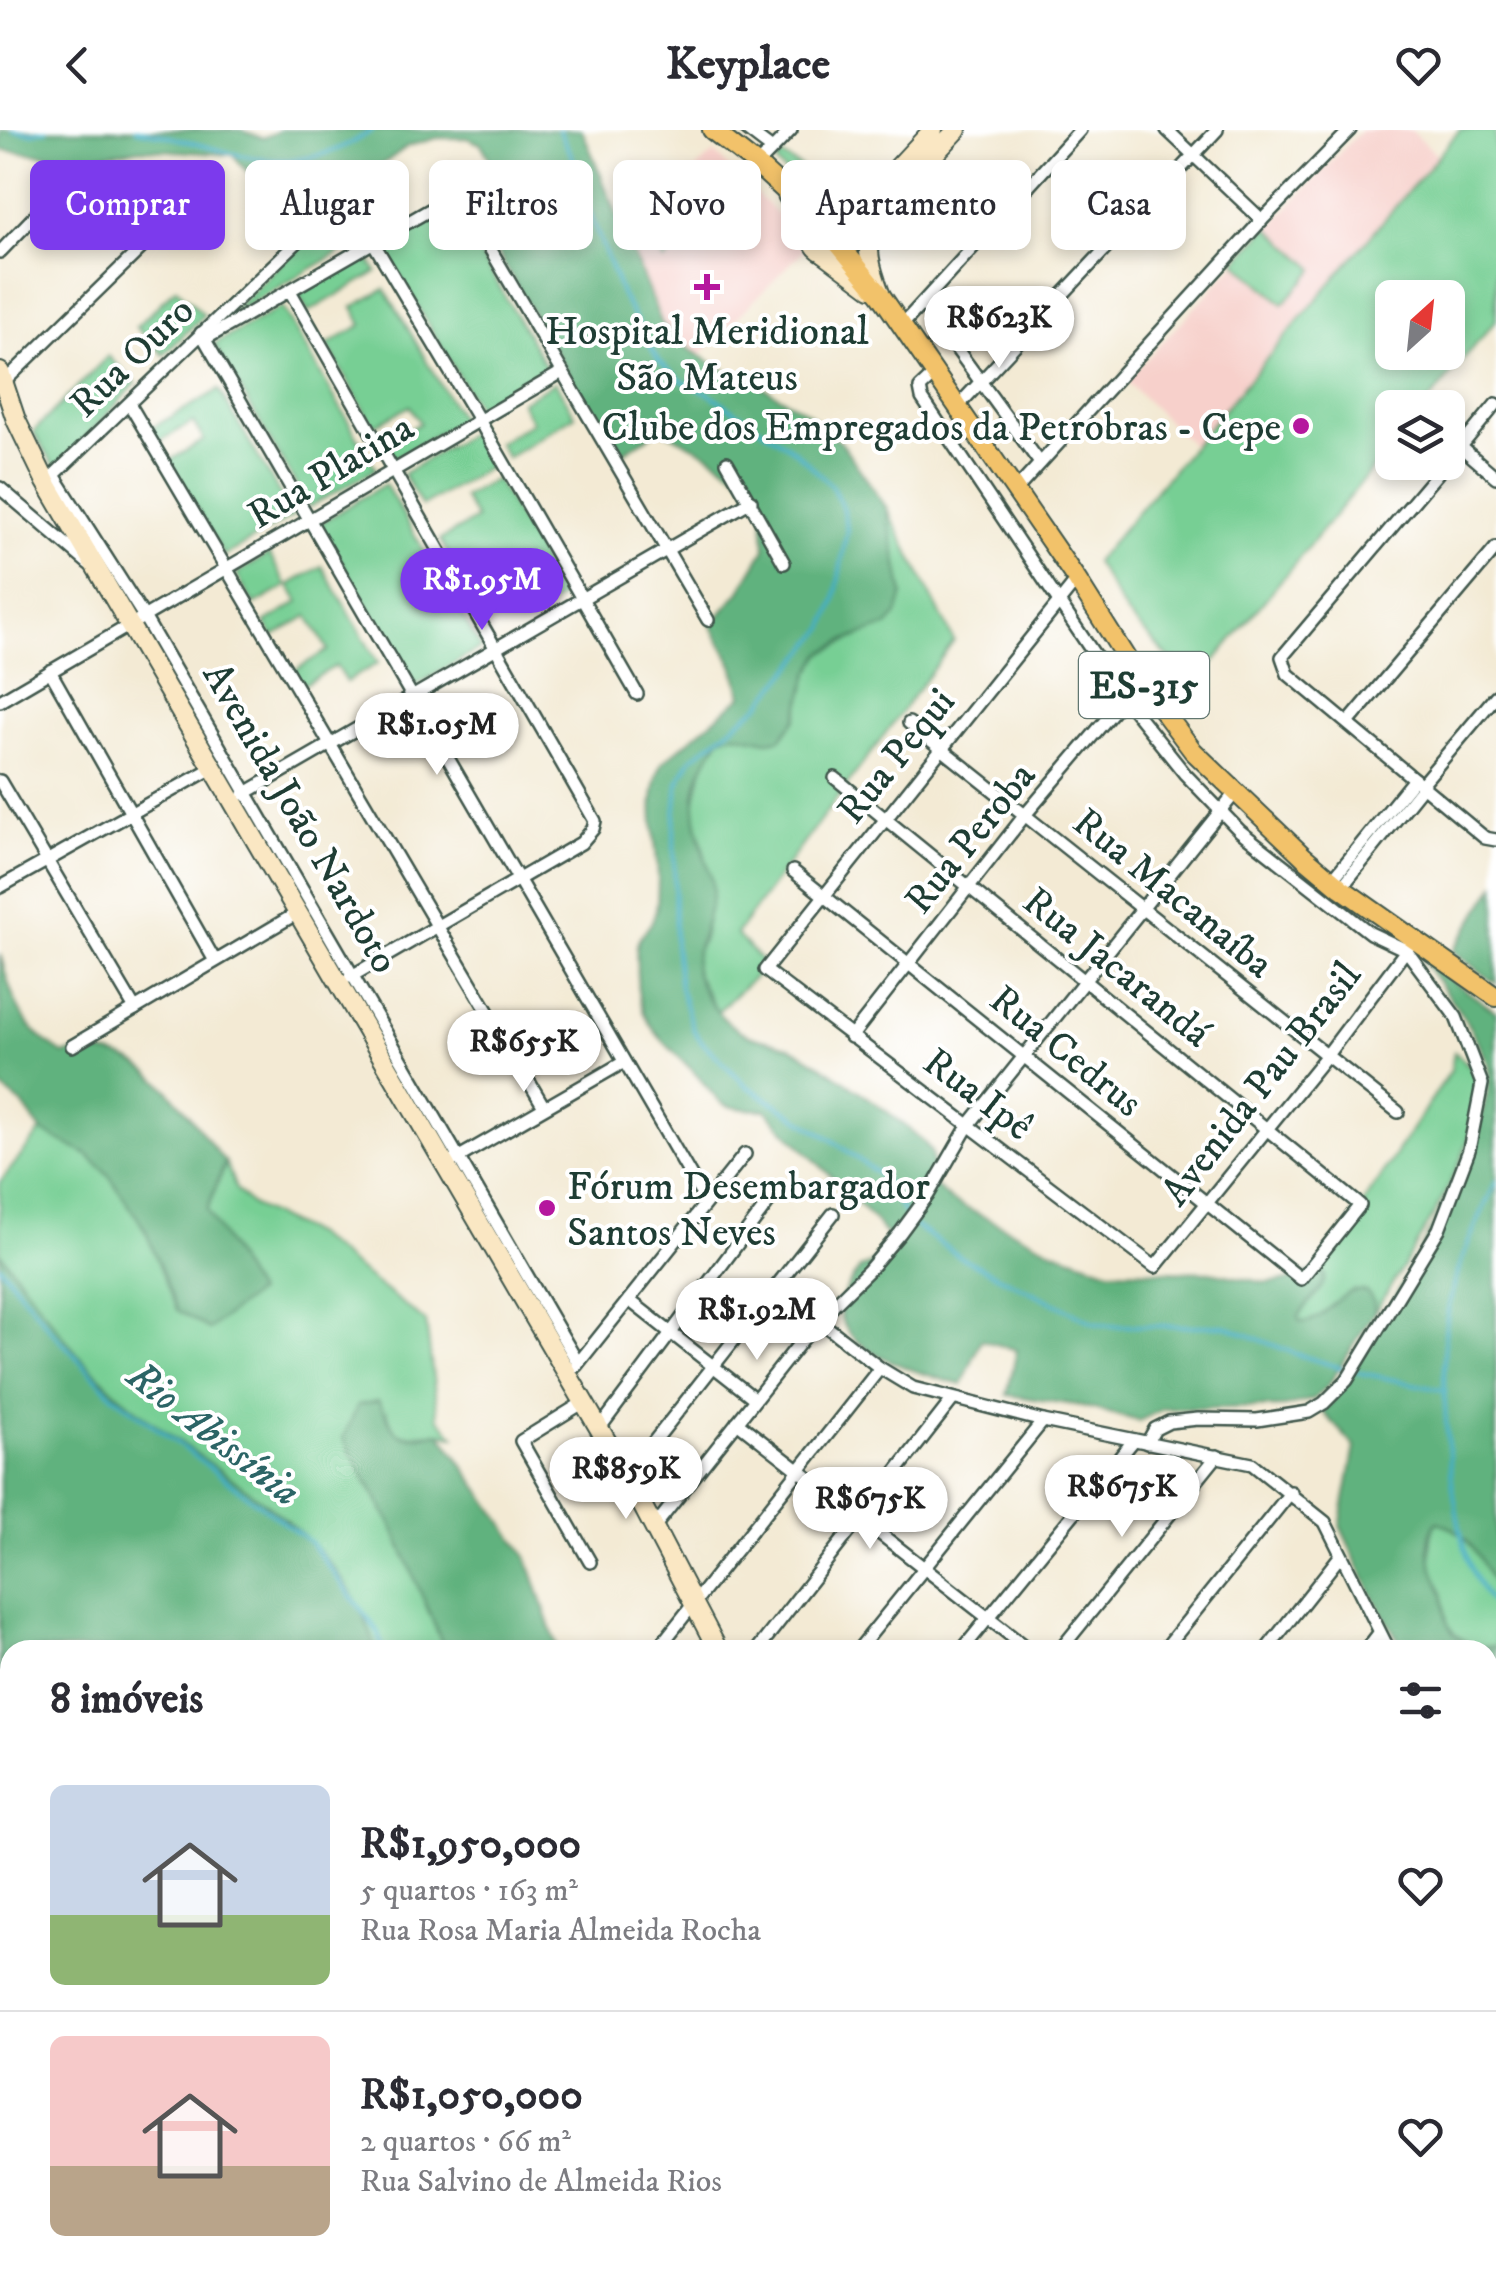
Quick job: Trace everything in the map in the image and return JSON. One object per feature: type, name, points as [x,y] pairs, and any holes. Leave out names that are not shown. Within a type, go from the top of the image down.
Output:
[{"type":"main road","name":"ES-315","points":[[712,130],[752,160]]},
{"type":"main road","name":"ES-315","points":[[761,168],[781,187]]},
{"type":"main road","name":"ES-315","points":[[847,250],[903,324],[1140,680],[1194,751],[1235,793],[1410,944],[1496,997]]},
{"type":"street","points":[[747,130],[772,149]]},
{"type":"street","points":[[761,160],[791,130]]},
{"type":"street","points":[[909,160],[933,130]]},
{"type":"street","points":[[924,160],[957,130]]},
{"type":"street","points":[[903,324],[1080,130]]},
{"type":"street","points":[[1167,130],[1262,220]]},
{"type":"street","points":[[958,406],[1216,130]]},
{"type":"street","points":[[1015,491],[1262,220],[1350,130]]},
{"type":"street","points":[[0,252],[30,221]]},
{"type":"street","points":[[3,388],[141,250]]},
{"type":"street","name":"Rua Ouro","points":[[50,478],[203,336],[287,250]]},
{"type":"street","points":[[362,250],[203,336],[706,1202]]},
{"type":"street","points":[[378,250],[636,694]]},
{"type":"street","points":[[491,250],[708,620]]},
{"type":"street","points":[[831,250],[880,294]]},
{"type":"street","points":[[869,250],[880,294]]},
{"type":"street","points":[[290,292],[593,812],[594,829],[581,843],[347,979]]},
{"type":"street","points":[[923,303],[1040,463]]},
{"type":"street","name":"Rua Platina","points":[[0,701],[562,372]]},
{"type":"street","points":[[935,374],[920,388],[922,398],[1124,699],[1184,774],[1240,831],[1370,933],[1410,944],[1456,1017],[1482,1084],[1469,1150],[1439,1229],[1346,1380],[1324,1403],[1309,1412],[1257,1420],[1169,1422],[1155,1428],[970,1640]]},
{"type":"street","name":"Avenida João Nardoto","points":[[3,388],[26,444],[136,618],[573,1370],[584,1402],[655,1526],[713,1640]]},
{"type":"street","points":[[1465,441],[1496,404]]},
{"type":"street","points":[[130,405],[544,1107]]},
{"type":"street","points":[[1465,450],[1496,477]]},
{"type":"street","points":[[727,462],[784,562]]},
{"type":"street","name":"Avenida João Nardoto","points":[[50,478],[100,573],[136,618],[214,767],[240,796],[299,912],[347,979]]},
{"type":"street","points":[[1432,480],[1282,657],[1283,664],[1288,674],[1485,838],[1496,841]]},
{"type":"street","points":[[0,488],[100,573]]},
{"type":"street","points":[[240,796],[750,501]]},
{"type":"street","points":[[1348,723],[1496,548]]},
{"type":"street","name":"Rua Pequi","points":[[764,970],[1077,580]]},
{"type":"street","points":[[50,671],[216,961]]},
{"type":"street","name":"Rua Peroba","points":[[851,1036],[1026,815],[1140,680]]},
{"type":"street","points":[[1337,884],[1496,696]]},
{"type":"street","name":"Rua Macanaíba","points":[[909,723],[1398,1112]]},
{"type":"street","points":[[0,887],[214,767]]},
{"type":"street","name":"Rua Jacarandá","points":[[835,778],[1360,1205],[1301,1279]]},
{"type":"street","points":[[0,782],[134,1009]]},
{"type":"street","points":[[655,1526],[818,1320],[900,1233],[928,1195],[968,1126],[1235,793]]},
{"type":"street","name":"Rua Cedrus","points":[[793,871],[1301,1279]]},
{"type":"street","points":[[72,1046],[299,912]]},
{"type":"street","name":"Avenida Pau Brasil","points":[[1154,1267],[1326,1056],[1410,944]]},
{"type":"street","name":"Rua Ipê","points":[[764,970],[1154,1267]]},
{"type":"street","points":[[453,1160],[624,1062]]},
{"type":"street","points":[[573,1370],[745,1154]]},
{"type":"street","points":[[599,1428],[780,1187]]},
{"type":"street","points":[[627,1476],[833,1214]]},
{"type":"street","points":[[629,1300],[755,1399]]},
{"type":"street","points":[[818,1320],[913,1388],[1043,1421],[1252,1464],[1324,1522],[1384,1640]]},
{"type":"street","points":[[665,1640],[880,1368]]},
{"type":"street","points":[[766,1640],[953,1399]]},
{"type":"street","points":[[584,1402],[521,1441],[590,1562]]},
{"type":"street","points":[[866,1640],[1043,1421]]},
{"type":"street","points":[[737,1422],[1016,1640]]},
{"type":"street","points":[[1068,1640],[1216,1456]]},
{"type":"street","points":[[1172,1640],[1291,1492]]},
{"type":"street","points":[[1274,1640],[1341,1556]]},
{"type":"street","points":[[1374,1640],[1380,1633]]},
{"type":"shaded area","points":[[1361,130],[1411,130],[1438,156],[1193,446],[1126,381]]},
{"type":"shaded area","points":[[761,198],[781,217],[781,250],[804,250],[700,355],[662,324],[631,250],[761,250]]},
{"type":"green space","points":[[0,130],[241,130],[262,138],[281,130],[582,130],[613,205],[613,250],[631,250],[662,324],[689,349],[808,413],[840,441],[886,507],[903,595],[897,615],[887,626],[821,654],[809,674],[796,719],[780,739],[768,741],[735,734],[721,737],[703,767],[695,805],[713,889],[695,970],[708,998],[737,1030],[802,1054],[909,1129],[931,1152],[932,1183],[950,1200],[1050,1249],[1109,1270],[1210,1272],[1266,1283],[1291,1280],[1320,1269],[1324,1281],[1298,1317],[1300,1322],[1319,1316],[1348,1293],[1367,1292],[1374,1302],[1374,1313],[1328,1386],[1314,1399],[1285,1407],[1163,1409],[1139,1421],[1082,1406],[1007,1395],[1017,1350],[981,1340],[962,1385],[929,1376],[870,1350],[844,1326],[842,1299],[860,1268],[871,1264],[890,1239],[766,1110],[727,1106],[715,1097],[645,1016],[636,957],[640,937],[650,925],[657,901],[653,807],[657,779],[662,763],[742,696],[733,665],[711,625],[740,591],[765,549],[763,509],[741,477],[660,429],[617,457],[496,250],[593,250],[593,160],[490,160],[481,144],[467,138],[437,138],[408,146],[388,160],[245,160],[245,169],[233,155],[143,149],[75,158],[0,150]]},
{"type":"green space","name":"Clube dos Empregados da Petrobras - Cepe","points":[[1460,130],[1496,130],[1496,320],[1465,357],[1465,280],[1375,280],[1375,370],[1455,370],[1438,390],[1375,390],[1375,466],[1195,685],[1126,613],[1095,562]]},
{"type":"green space","points":[[429,217],[429,250],[478,250],[548,370],[478,410],[385,250],[409,250],[409,229]]},
{"type":"green space","points":[[1268,227],[1315,269],[1283,304],[1236,262]]},
{"type":"green space","points":[[294,250],[344,250],[225,318]]},
{"type":"green space","points":[[366,254],[377,272],[308,312],[298,294]]},
{"type":"green space","points":[[176,288],[204,315],[164,355],[136,327]]},
{"type":"green space","points":[[385,289],[461,420],[394,459],[385,443],[420,423],[410,406],[373,426],[327,345],[362,325],[353,307]]},
{"type":"green space","points":[[282,307],[376,469],[309,507],[214,344]]},
{"type":"green space","points":[[108,356],[136,383],[57,470],[33,432]]},
{"type":"green space","points":[[555,382],[575,415],[507,458],[498,443],[532,422],[521,402]]},
{"type":"green space","points":[[219,390],[293,516],[224,556],[169,461],[204,440],[193,422],[158,442],[150,429]]},
{"type":"green space","points":[[472,432],[491,466],[422,506],[403,474]]},
{"type":"green space","points":[[496,479],[564,596],[531,616],[513,583],[478,603],[440,540],[476,519],[463,497]]},
{"type":"green space","points":[[385,484],[481,648],[415,686],[319,524]]},
{"type":"green space","points":[[886,507],[954,641],[736,934],[766,966],[717,1012],[695,971],[694,957],[703,939],[713,888],[693,808],[705,760],[721,737],[735,734],[768,741],[796,719],[809,674],[821,654],[865,633],[903,595]]},
{"type":"green space","points":[[269,554],[287,586],[254,605],[236,574]]},
{"type":"green space","points":[[322,566],[378,663],[346,682],[336,666],[301,686],[292,672],[328,650],[308,616],[273,636],[265,623],[299,602],[289,585]]},
{"type":"green space","points":[[1496,885],[1496,984],[1453,951]]},
{"type":"green space","points":[[0,954],[14,999],[37,1034],[63,1054],[93,1052],[118,1056],[140,1066],[176,1099],[225,1162],[207,1210],[256,1293],[209,1329],[177,1310],[145,1229],[108,1174],[88,1155],[41,1131],[22,1104],[0,1087]]},
{"type":"green space","points":[[1420,957],[1496,1012],[1496,1590],[1466,1539],[1437,1522],[1429,1539],[1432,1566],[1451,1630],[1464,1640],[1398,1640],[1340,1526],[1355,1447],[1322,1411],[1334,1400],[1402,1284],[1473,1138],[1486,1098],[1489,1067],[1458,1010]]},
{"type":"green space","points":[[1454,1052],[1473,1071],[1478,1099],[1460,1161],[1424,1231],[1374,1313],[1374,1302],[1354,1290],[1316,1319],[1300,1322],[1297,1317],[1324,1281],[1320,1269],[1451,1070]]},
{"type":"green space","points":[[41,1131],[79,1150],[102,1168],[129,1203],[158,1257],[256,1293],[207,1210],[226,1163],[236,1189],[251,1205],[314,1235],[426,1322],[438,1418],[455,1436],[403,1435],[394,1429],[387,1412],[364,1478],[393,1527],[441,1640],[373,1640],[323,1557],[263,1502],[182,1446],[117,1394],[73,1350],[0,1253],[0,1182]]},
{"type":"green space","points":[[0,1253],[56,1327],[118,1395],[305,1537],[336,1571],[360,1609],[371,1640],[0,1640]]},
{"type":"green space","points":[[378,1401],[403,1436],[441,1434],[528,1559],[555,1640],[441,1640],[393,1527],[343,1438],[358,1405]]},
{"type":"green space","points":[[1437,1522],[1447,1525],[1480,1557],[1495,1588],[1496,1640],[1464,1640],[1446,1621],[1430,1561],[1432,1532]]},
{"type":"waterway","points":[[13,130],[46,130]]},
{"type":"waterway","points":[[136,130],[256,158],[283,160],[341,148],[373,130]]},
{"type":"waterway","points":[[559,130],[573,158],[579,185],[622,296],[659,361],[682,381],[708,393],[795,451],[831,485],[842,506],[847,529],[835,601],[824,629],[760,705],[691,759],[678,783],[674,828],[675,945],[680,988],[693,1029],[702,1042],[747,1086],[881,1176],[906,1216]]},
{"type":"waterway","points":[[1496,1182],[1456,1278],[1448,1311],[1444,1368],[1457,1515],[1472,1570],[1496,1609]]},
{"type":"waterway","points":[[912,1224],[962,1258],[1094,1323],[1225,1326],[1348,1370]]},
{"type":"waterway","name":"Rio Abissínia","points":[[0,1266],[51,1330],[111,1394],[310,1542],[381,1640]]},
{"type":"waterway","points":[[1357,1372],[1446,1391]]},
{"type":"place","name":"Hospital Meridional São Mateus","points":[[707,287]]},
{"type":"place","name":"Clube dos Empregados da Petrobras - Cepe","points":[[1301,426]]},
{"type":"place","name":"Fórum Desembargador Santos Neves","points":[[547,1208]]}]
